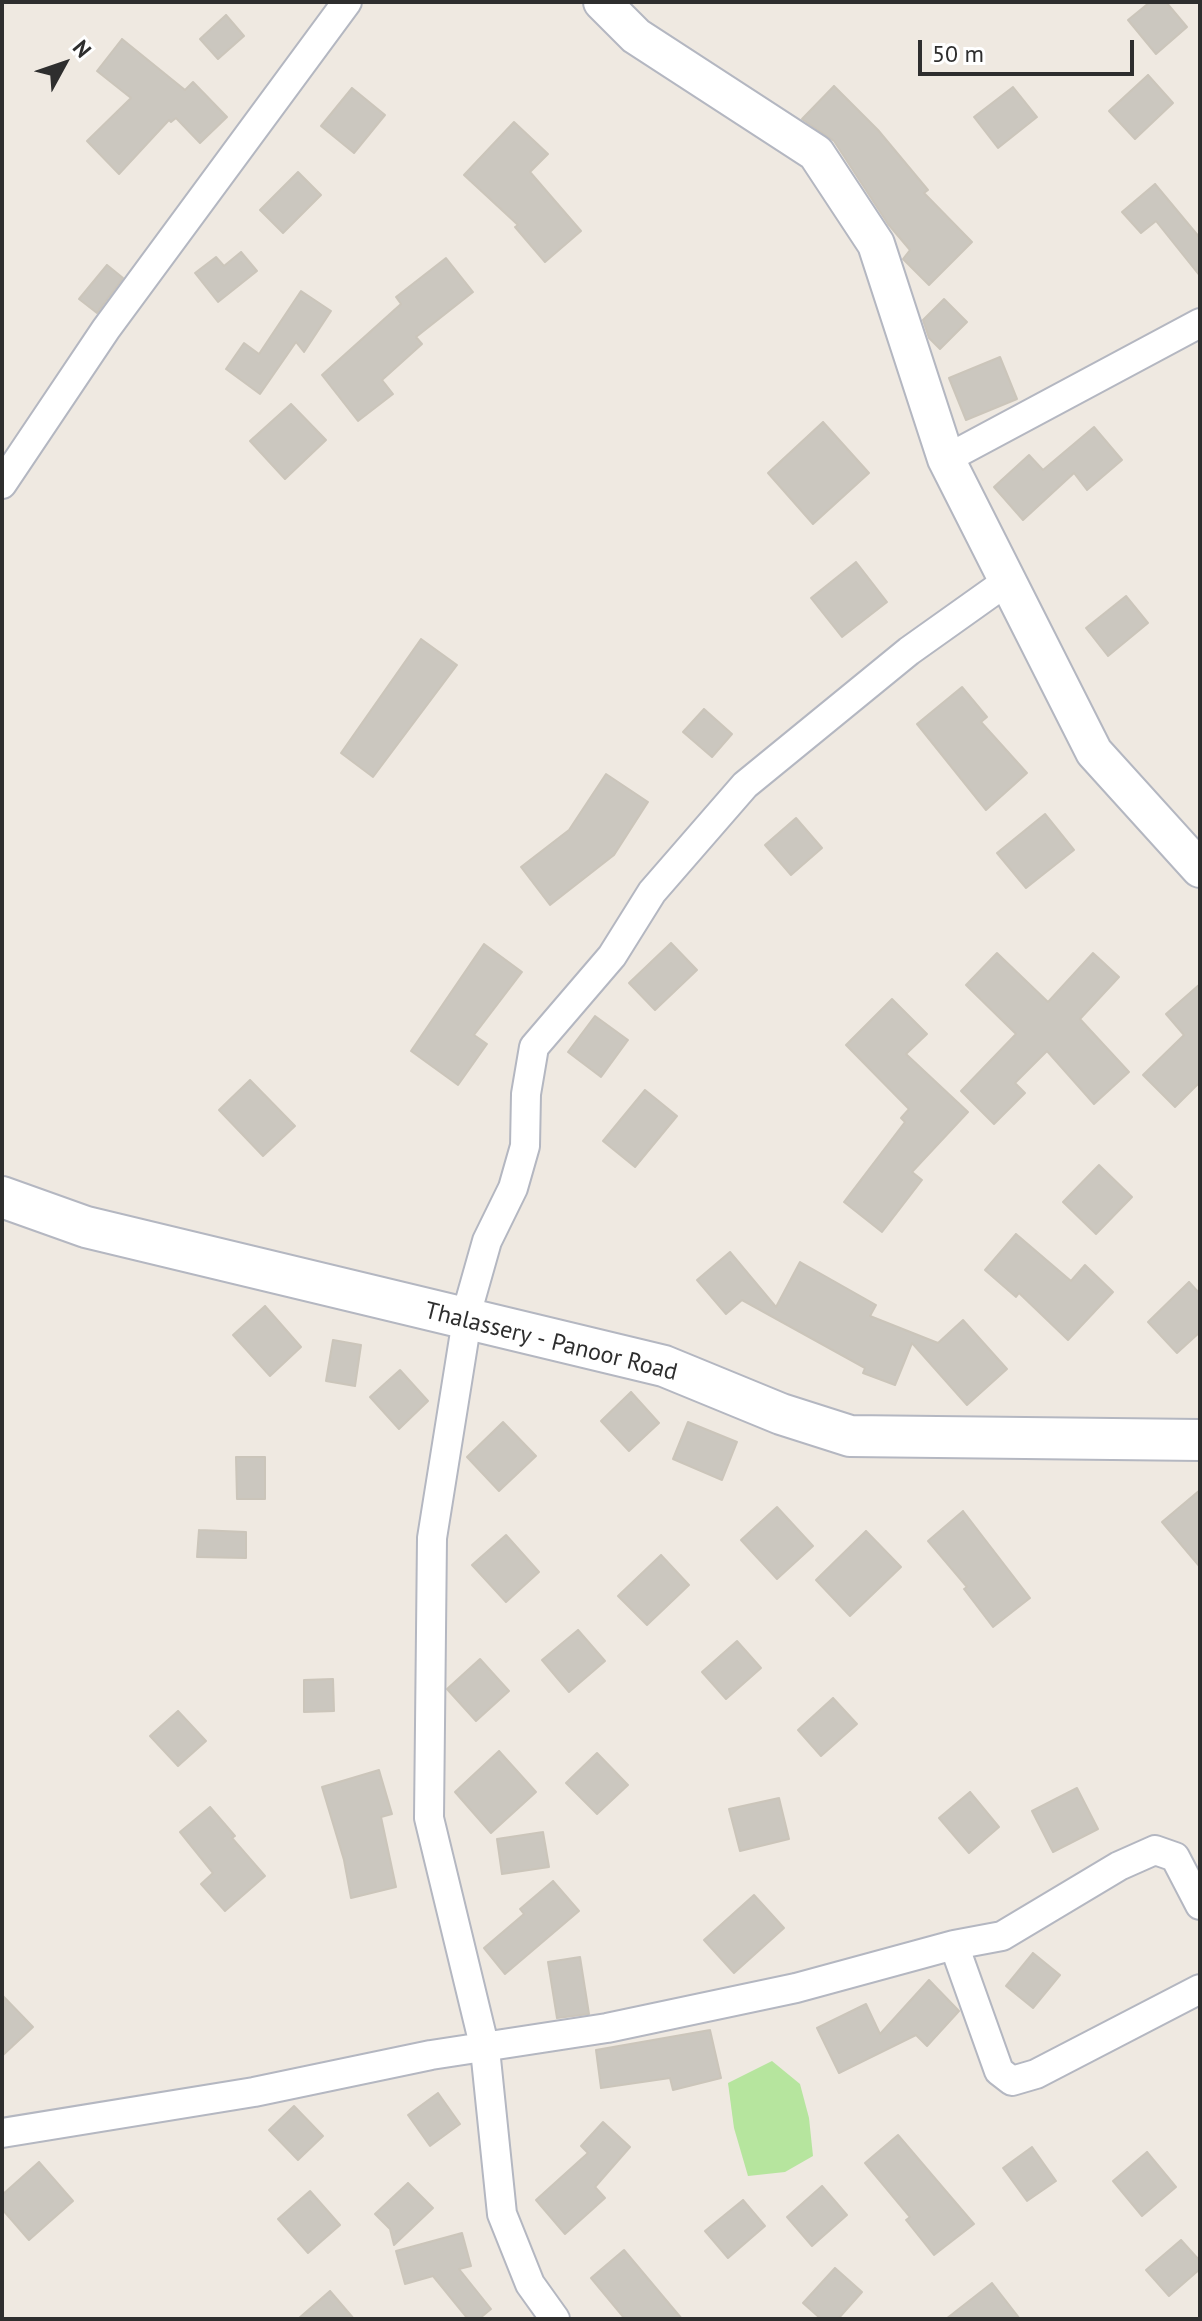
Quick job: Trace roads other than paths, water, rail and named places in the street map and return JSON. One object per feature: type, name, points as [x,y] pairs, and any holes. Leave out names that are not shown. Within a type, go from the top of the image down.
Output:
[{"type":"main road","name":"Thalassery - Panoor Road","points":[[2,1197],[86,1227],[664,1366],[781,1414],[850,1436],[1200,1440]]},
{"type":"street","points":[[2,484],[106,329],[347,2]]},
{"type":"street","points":[[602,2],[636,36],[816,153],[876,244],[946,459],[1094,752],[1200,869]]},
{"type":"street","points":[[946,459],[1200,323]]},
{"type":"street","points":[[555,2319],[530,2284],[502,2214],[485,2049],[429,1818],[432,1538],[466,1320],[487,1241],[513,1188],[525,1146],[526,1094],[534,1047],[612,956],[652,892],[745,785],[909,651],[1006,582]]},
{"type":"street","points":[[2,2133],[254,2092],[431,2055],[607,2028],[796,1988],[954,1945],[1002,1936],[1119,1866],[1155,1850],[1175,1857],[1200,1905]]},
{"type":"street","points":[[954,1945],[999,2071],[1012,2081],[1036,2074],[1200,1989]]}]
